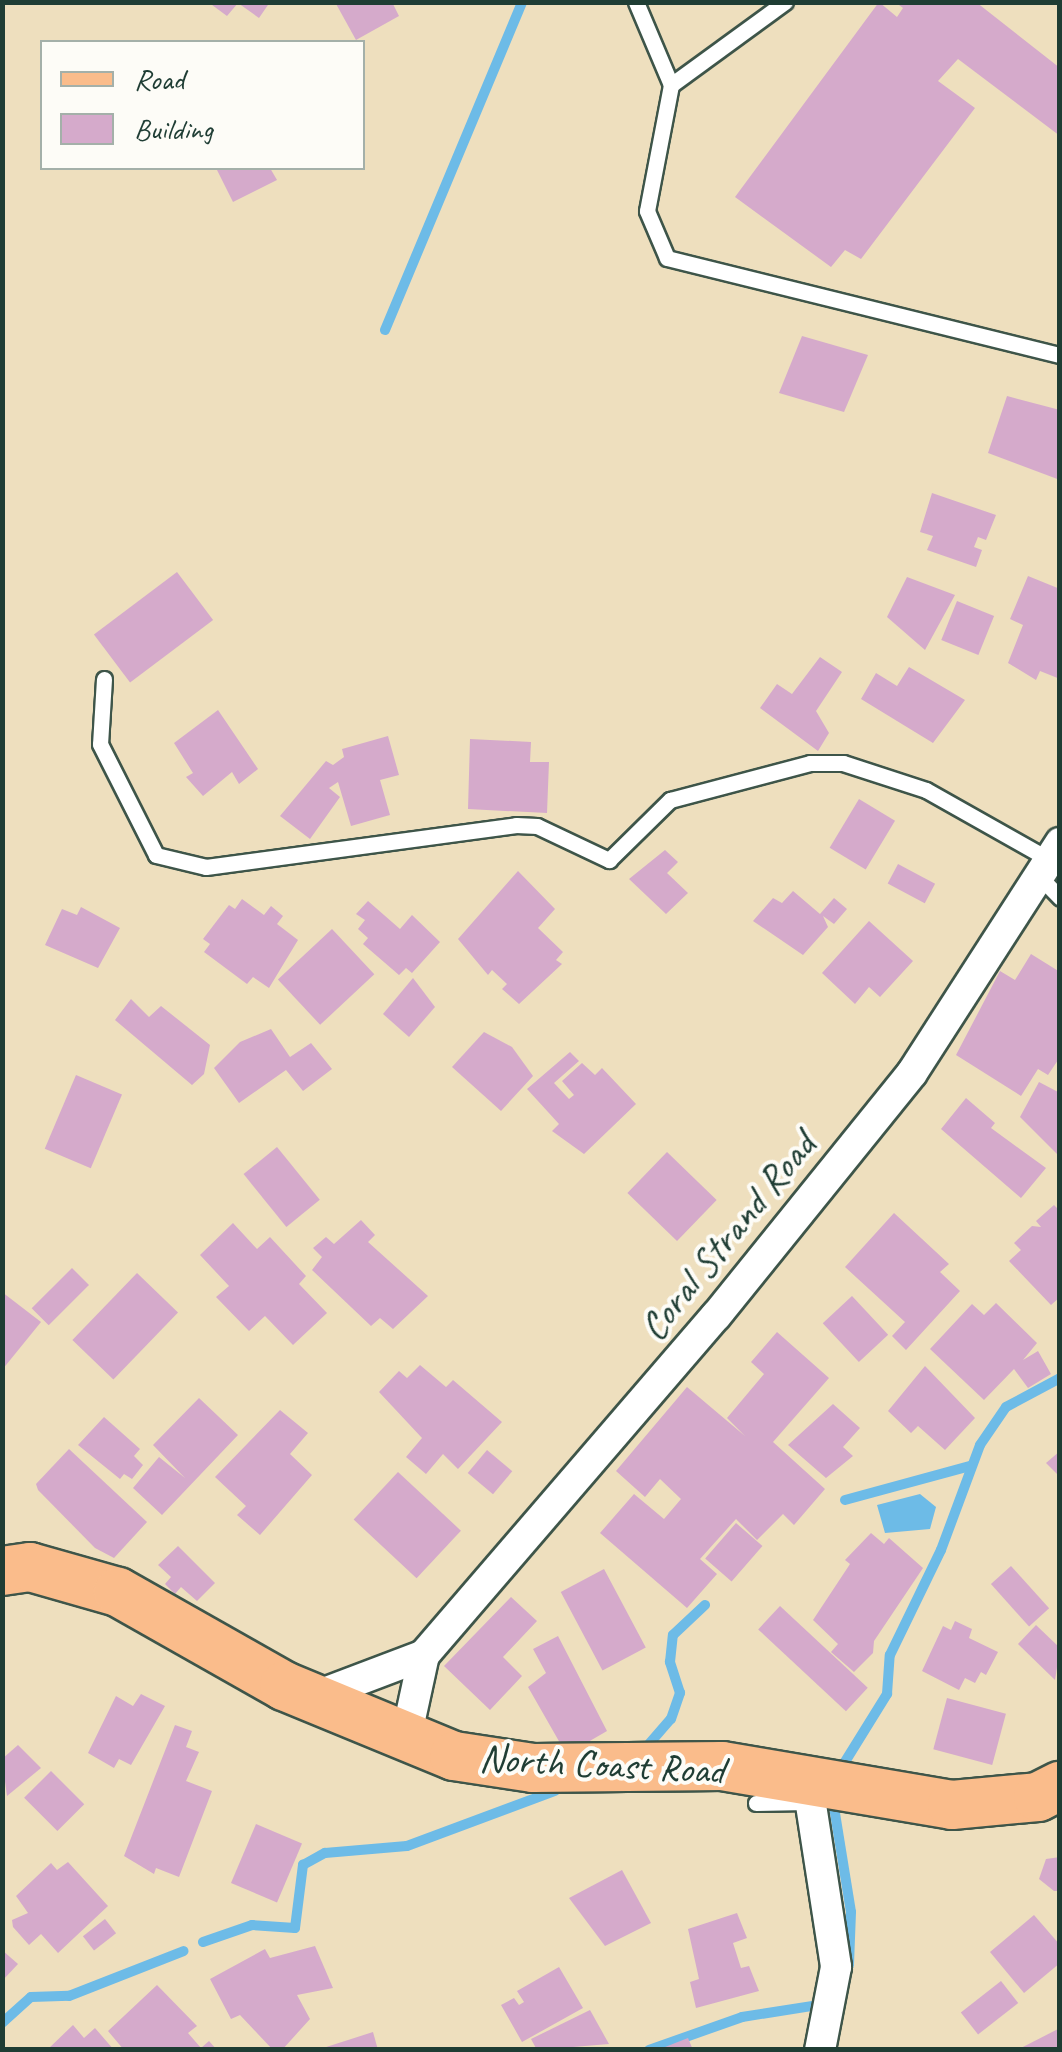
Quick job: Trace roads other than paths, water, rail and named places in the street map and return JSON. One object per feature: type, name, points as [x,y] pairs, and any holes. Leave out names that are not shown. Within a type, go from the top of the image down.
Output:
[{"type":"main road","name":"North Coast Road","points":[[2,1571],[30,1566],[118,1592],[219,1653],[312,1698],[454,1756],[532,1768],[722,1766],[807,1791],[952,1805],[1038,1797],[1060,1786]]},
{"type":"street","name":"Coral Strand Road","points":[[312,1698],[424,1655],[716,1316],[912,1073],[1052,870]]},
{"type":"street","name":"Coral Strand Road","points":[[406,1738],[424,1655]]},
{"type":"street","points":[[807,1791],[830,1907],[836,1967],[820,2050]]},
{"type":"lane","points":[[636,2],[671,85],[647,210],[667,258],[1060,355]]},
{"type":"lane","points":[[671,85],[785,2]]},
{"type":"lane","points":[[104,679],[100,744],[156,854],[206,867],[516,825],[537,826],[608,860],[670,800],[810,763],[843,764],[926,790],[1052,870]]},
{"type":"lane","points":[[756,1803],[807,1791]]},
{"type":"water","points":[[920,1494],[936,1507],[930,1529],[885,1533],[877,1505]]},
{"type":"waterway","points":[[385,330],[522,2]]},
{"type":"waterway","points":[[843,1765],[887,1694],[890,1655],[941,1550],[980,1445],[1006,1407],[1060,1378]]},
{"type":"waterway","points":[[845,1500],[970,1466]]},
{"type":"waterway","points":[[649,1744],[671,1719],[680,1693],[670,1662],[673,1635],[705,1605]]},
{"type":"waterway","points":[[203,1942],[252,1925],[295,1928],[303,1865],[325,1853],[407,1846],[555,1791]]},
{"type":"waterway","points":[[834,1807],[851,1912],[849,1965]]},
{"type":"waterway","points":[[2,2023],[31,1997],[69,1996],[184,1951]]},
{"type":"waterway","points":[[649,2050],[742,2017],[819,2005]]}]
